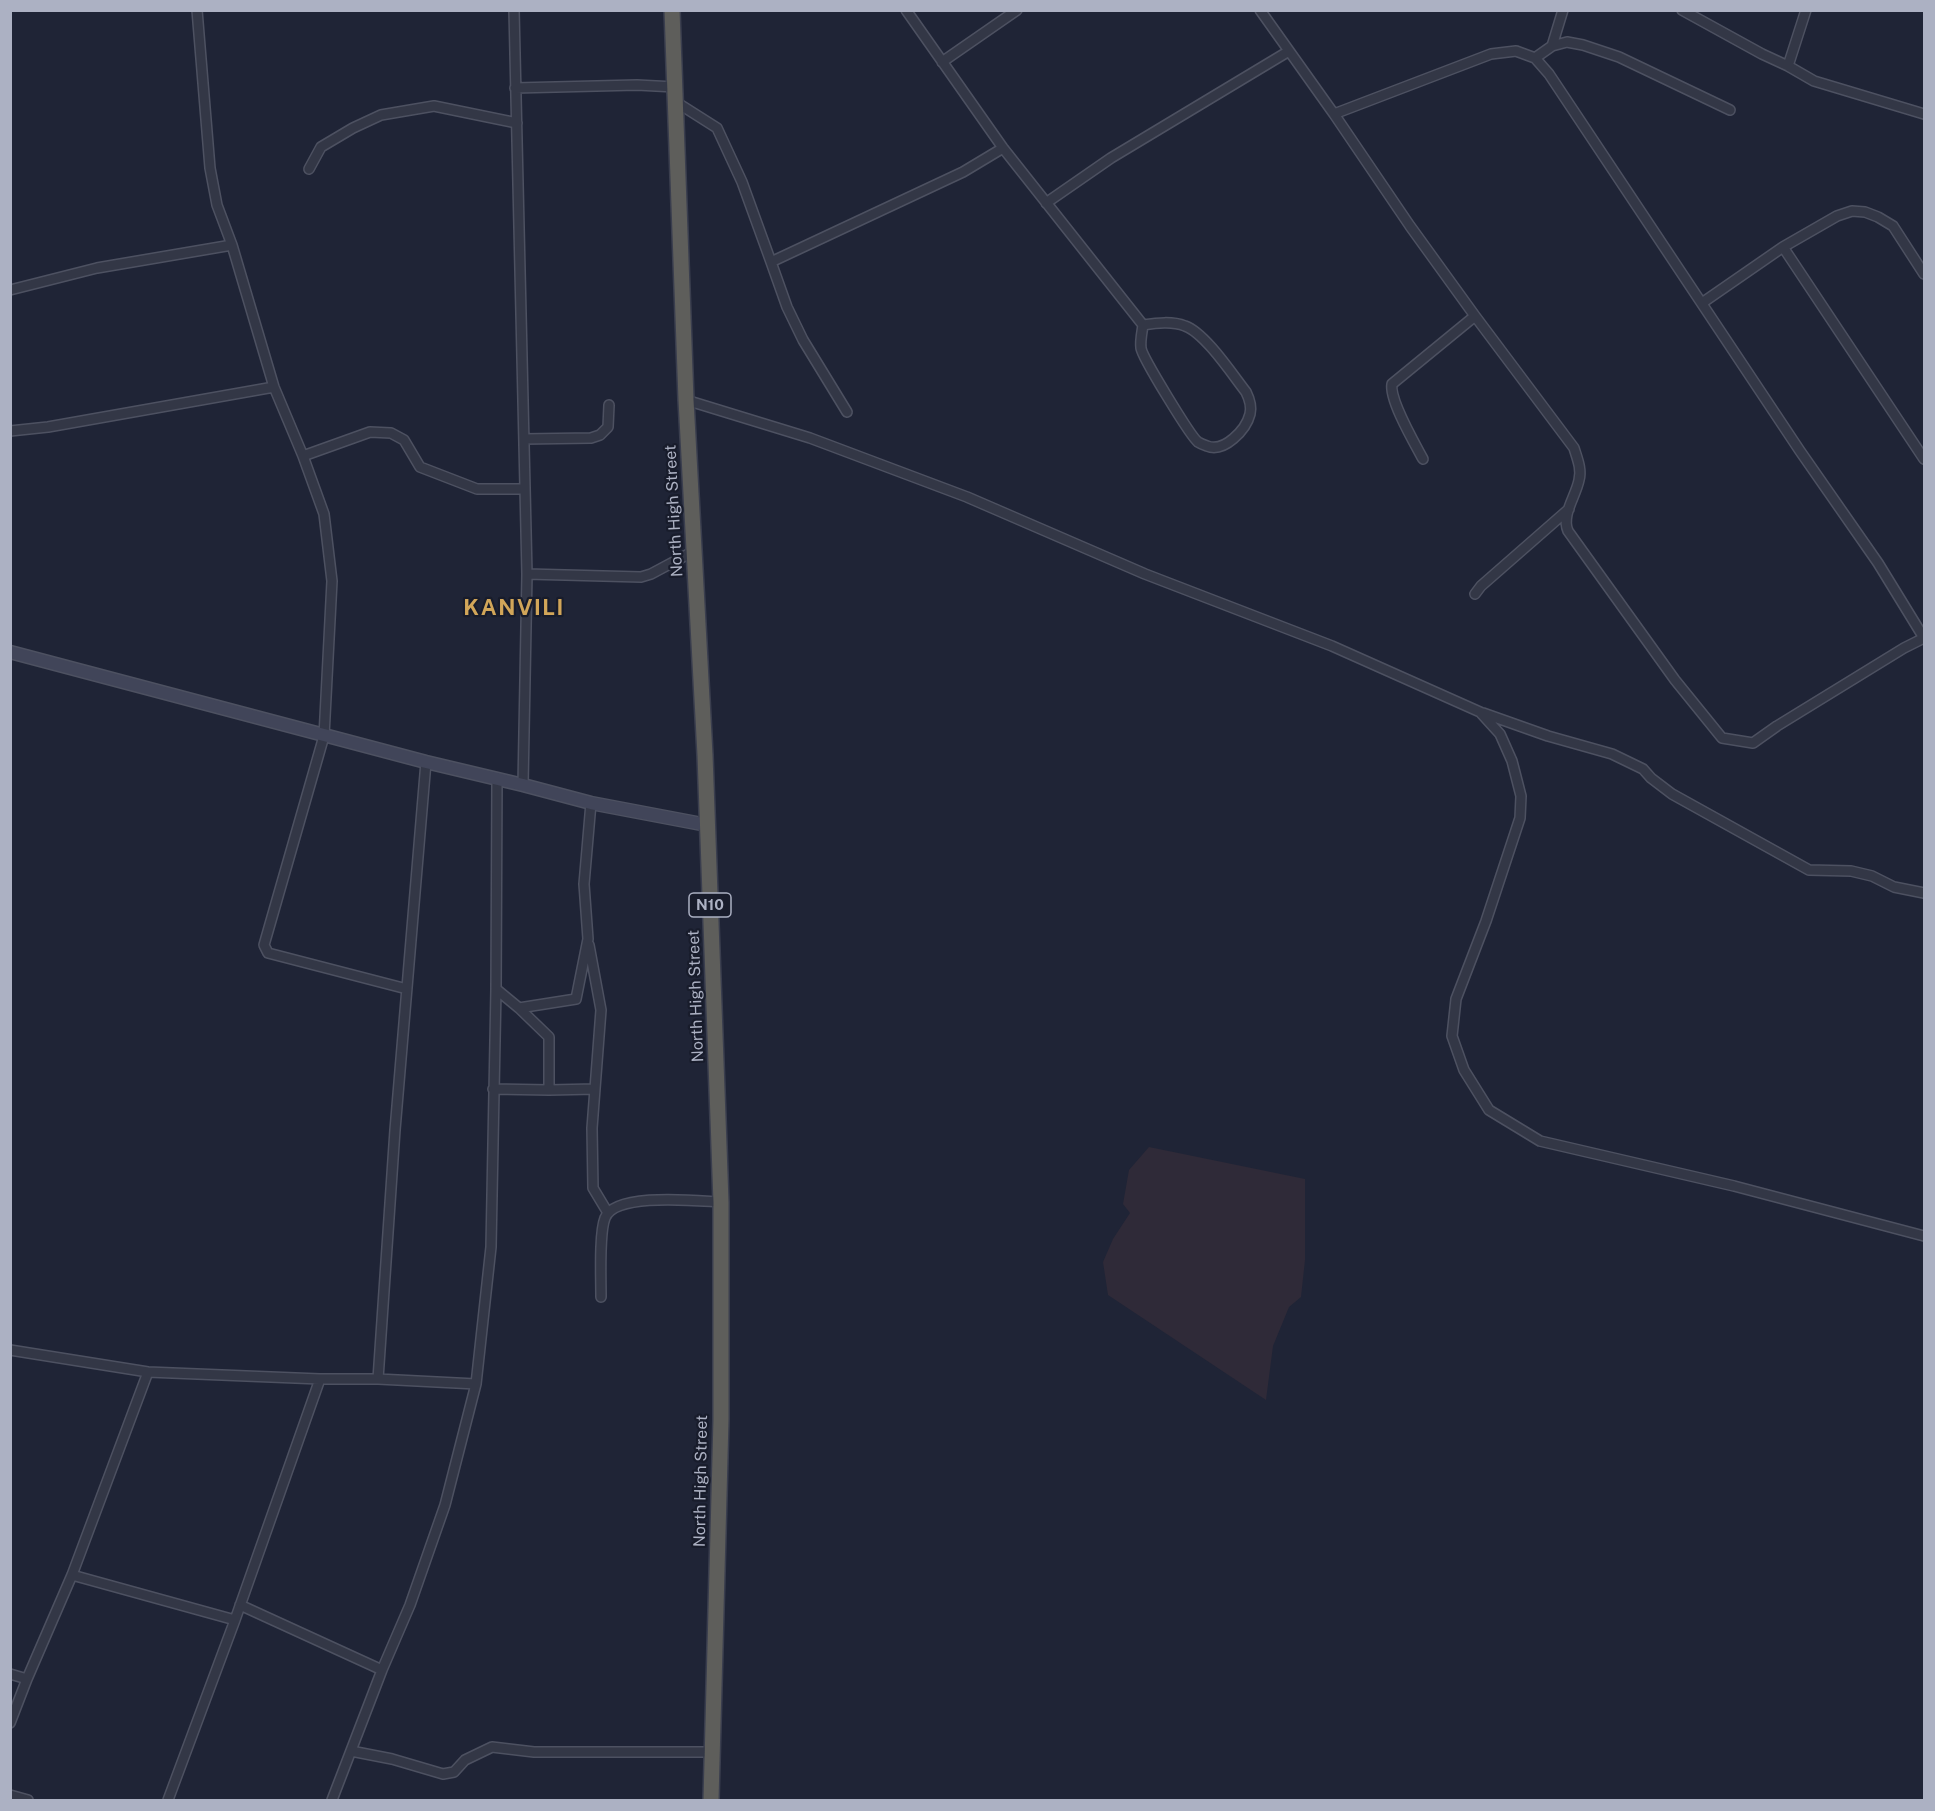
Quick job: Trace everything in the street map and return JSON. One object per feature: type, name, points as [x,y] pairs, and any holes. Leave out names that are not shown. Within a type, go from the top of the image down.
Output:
[{"type":"highway","name":"North High Street","points":[[672,10],[686,400],[707,825],[721,1202],[721,1419],[711,1800]]},
{"type":"main road","points":[[10,652],[324,736],[591,803],[707,825]]},
{"type":"street","points":[[197,10],[210,168],[217,205],[232,245],[274,387],[324,514],[332,581],[324,736],[264,945],[268,953],[407,989]]},
{"type":"street","points":[[514,10],[528,574],[524,785]]},
{"type":"street","points":[[906,10],[1003,148],[1143,325],[1141,350],[1197,442],[1210,447],[1221,447],[1231,441],[1240,432],[1250,414],[1250,400],[1246,392],[1199,334],[1184,326],[1163,323],[1143,325]]},
{"type":"street","points":[[942,62],[1017,10]]},
{"type":"street","points":[[1260,10],[1410,226],[1574,448],[1580,479],[1566,522],[1569,531],[1675,680],[1722,738],[1753,743],[1904,648],[1924,638],[1878,563],[1800,451],[1558,88],[1535,58],[1515,51],[1491,54],[1334,114]]},
{"type":"street","points":[[1552,46],[1563,10]]},
{"type":"street","points":[[1682,10],[1814,81],[1924,114]]},
{"type":"street","points":[[1788,66],[1806,10]]},
{"type":"street","points":[[1535,58],[1552,46],[1568,42],[1619,57],[1730,110]]},
{"type":"street","points":[[1046,203],[1111,158],[1289,51]]},
{"type":"street","points":[[515,88],[637,85],[675,87]]},
{"type":"street","points":[[676,102],[717,128],[742,182],[787,307],[803,340],[847,412]]},
{"type":"street","points":[[309,169],[321,147],[353,128],[381,116],[434,106],[517,123]]},
{"type":"street","points":[[771,262],[963,172],[1003,148]]},
{"type":"street","points":[[1702,303],[1783,247],[1837,216],[1852,212],[1864,212],[1878,216],[1893,226],[1924,274]]},
{"type":"street","points":[[10,290],[97,268],[232,245]]},
{"type":"street","points":[[1783,247],[1924,459]]},
{"type":"street","points":[[1423,459],[1398,408],[1391,390],[1392,384],[1475,316]]},
{"type":"street","points":[[10,431],[48,427],[274,387]]},
{"type":"street","points":[[686,400],[810,438],[967,497],[1145,574],[1332,646],[1480,712],[1548,736],[1612,754],[1643,770],[1672,794],[1809,870],[1851,871],[1872,876],[1894,887],[1924,893]]},
{"type":"street","points":[[525,439],[591,438],[600,435],[608,427],[609,405]]},
{"type":"street","points":[[303,456],[370,432],[391,433],[404,440],[420,467],[477,489],[525,489]]},
{"type":"street","points":[[1475,594],[1481,586],[1569,509]]},
{"type":"street","points":[[528,574],[641,577],[694,551]]},
{"type":"street","points":[[1480,712],[1500,734],[1512,761],[1521,796],[1521,818],[1486,921],[1456,999],[1452,1036],[1464,1070],[1490,1110],[1540,1141],[1734,1186],[1924,1236]]},
{"type":"street","points":[[378,1379],[426,762]]},
{"type":"street","points":[[332,1800],[382,1670],[410,1605],[445,1505],[476,1384],[491,1247],[497,778]]},
{"type":"street","points":[[591,803],[584,884],[588,939],[600,1010],[592,1128],[593,1188],[608,1213]]},
{"type":"street","points":[[519,1008],[576,999],[588,939]]},
{"type":"street","points":[[496,989],[549,1037],[549,1090]]},
{"type":"street","points":[[493,1089],[595,1089]]},
{"type":"street","points":[[600,1297],[602,1234],[604,1219],[608,1213],[616,1207],[657,1200],[721,1202]]},
{"type":"street","points":[[10,1361],[13,1350],[148,1372],[476,1384]]},
{"type":"street","points":[[10,1724],[72,1575],[148,1372]]},
{"type":"street","points":[[168,1800],[235,1620],[320,1379]]},
{"type":"street","points":[[72,1575],[235,1620]]},
{"type":"street","points":[[240,1605],[382,1670]]},
{"type":"street","points":[[10,1674],[27,1679]]},
{"type":"street","points":[[351,1751],[393,1759],[442,1774],[454,1772],[465,1760],[492,1747],[534,1752],[713,1752]]},
{"type":"street","points":[[10,1795],[28,1800]]},
{"type":"shaded area","points":[[1149,1147],[1305,1179],[1305,1260],[1301,1297],[1289,1307],[1273,1346],[1266,1400],[1108,1295],[1103,1262],[1113,1239],[1130,1213],[1123,1204],[1129,1170]]},
{"type":"district","name":"KANVILI","points":[[514,608]]}]
